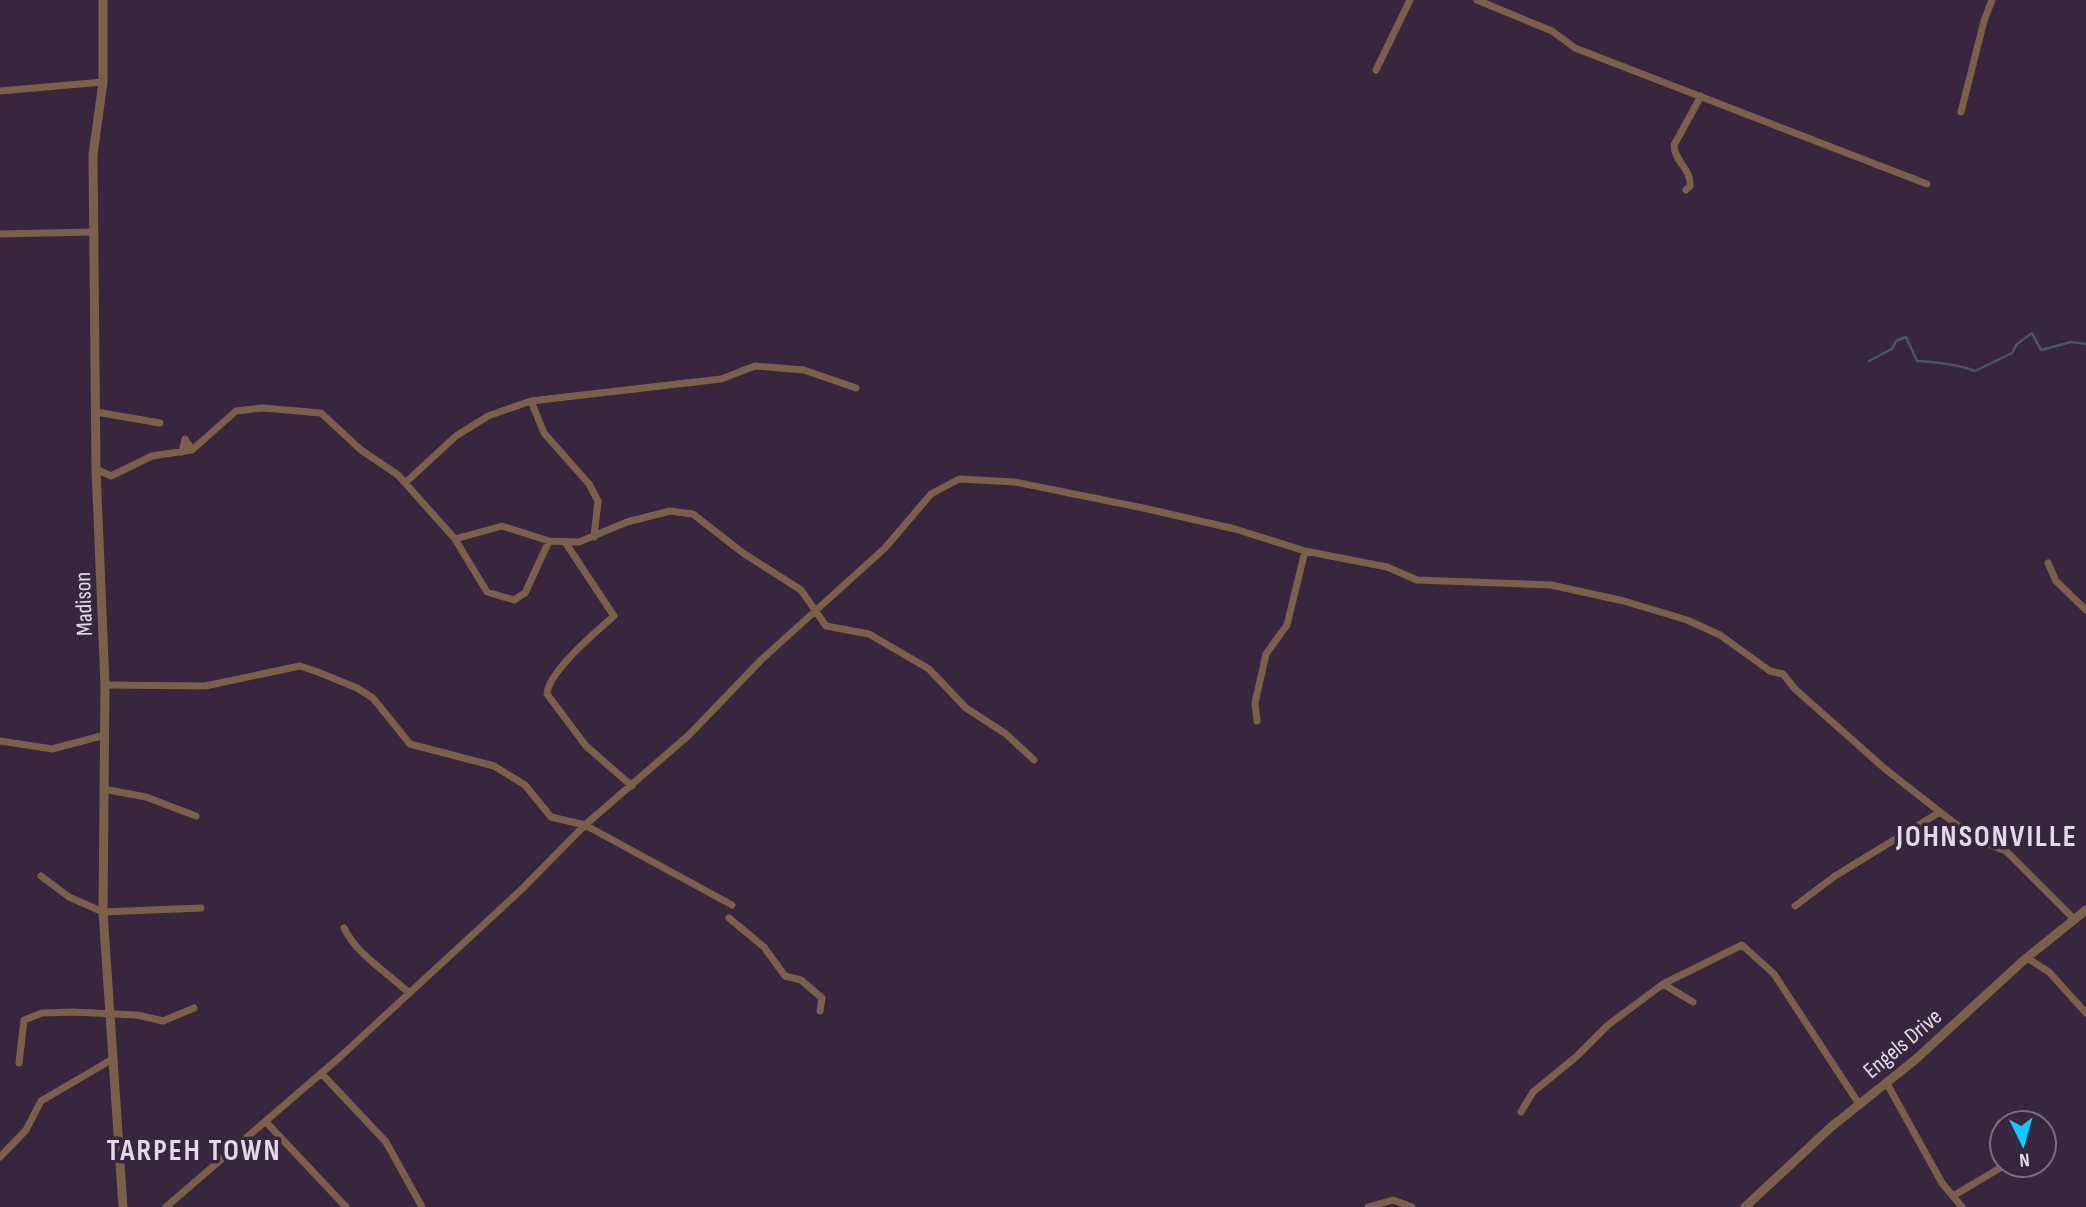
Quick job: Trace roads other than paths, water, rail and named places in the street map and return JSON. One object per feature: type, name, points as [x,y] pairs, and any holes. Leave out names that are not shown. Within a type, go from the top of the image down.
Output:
[{"type":"street","name":"Madison","points":[[103,0],[103,82],[93,155],[96,469],[105,685],[103,912],[123,1207]]},
{"type":"street","points":[[1376,70],[1410,0]]},
{"type":"street","points":[[1477,0],[1552,31],[1575,48],[1927,184]]},
{"type":"street","points":[[1961,112],[1984,20],[1992,0]]},
{"type":"street","points":[[0,91],[103,82]]},
{"type":"street","points":[[1686,190],[1690,186],[1690,178],[1676,156],[1674,145],[1701,96]]},
{"type":"street","points":[[0,234],[94,232]]},
{"type":"street","points":[[405,483],[456,436],[488,416],[531,401],[720,379],[755,366],[804,370],[856,388]]},
{"type":"street","points":[[531,401],[544,433],[589,484],[598,501],[594,537]]},
{"type":"street","points":[[96,469],[111,476],[152,456],[192,450],[236,411],[263,408],[321,413],[361,450],[398,475],[455,539],[487,592],[513,600],[525,593],[549,541]]},
{"type":"street","points":[[96,412],[160,422]]},
{"type":"street","points":[[182,452],[185,439],[192,450]]},
{"type":"street","points":[[166,1207],[321,1073],[521,890],[584,825],[689,735],[761,660],[885,548],[931,494],[960,479],[1015,482],[1223,526],[1306,551],[1387,567],[1417,580],[1551,585],[1687,620],[1720,635],[1770,671],[1783,674],[1795,689],[1884,768],[1977,840],[2006,851],[2074,919]]},
{"type":"street","points":[[455,539],[502,526],[549,541],[579,542],[627,522],[670,511],[693,514],[743,554],[801,590],[826,626],[869,634],[929,669],[966,708],[1006,734],[1034,760]]},
{"type":"street","points":[[565,542],[614,616],[566,663],[549,683],[547,694],[586,746],[632,786]]},
{"type":"street","points":[[1257,721],[1255,703],[1266,654],[1287,625],[1306,551]]},
{"type":"street","points":[[2049,563],[2056,581],[2086,610]]},
{"type":"street","points":[[105,685],[205,686],[300,666],[357,688],[373,698],[410,744],[494,766],[525,785],[551,817],[584,825],[732,905]]},
{"type":"street","points":[[0,741],[52,749],[105,735]]},
{"type":"street","points":[[103,789],[146,797],[196,816]]},
{"type":"street","points":[[1795,906],[1835,876],[1940,812]]},
{"type":"street","points":[[40,876],[69,897],[103,912],[201,908]]},
{"type":"street","name":"Engels Drive","points":[[1745,1207],[1859,1104],[1916,1059],[2027,958],[2086,909]]},
{"type":"street","points":[[729,918],[764,947],[786,976],[801,980],[822,998],[820,1011]]},
{"type":"street","points":[[344,928],[353,947],[383,967],[409,993]]},
{"type":"street","points":[[1521,1112],[1533,1092],[1576,1057],[1608,1025],[1664,984],[1742,945],[1774,974],[1859,1104]]},
{"type":"street","points":[[2027,958],[2049,972],[2086,1013]]},
{"type":"street","points":[[1664,984],[1693,1002]]},
{"type":"street","points":[[19,1063],[24,1020],[43,1013],[138,1015],[163,1021],[194,1008]]},
{"type":"street","points":[[0,1157],[26,1130],[41,1101],[111,1060]]},
{"type":"street","points":[[321,1073],[386,1142],[422,1207]]},
{"type":"street","points":[[1886,1082],[1942,1184],[1962,1207]]},
{"type":"street","points":[[266,1122],[346,1207]]},
{"type":"street","points":[[1953,1196],[1988,1175]]},
{"type":"street","points":[[1368,1207],[1393,1200],[1412,1207]]},
{"type":"waterway","points":[[1869,361],[1892,349],[1896,341],[1906,337],[1917,361],[1975,371],[2012,353],[2017,344],[2032,333],[2041,350],[2071,342],[2086,344]]},
{"type":"district","name":"JOHNSONVILLE","points":[[1987,836]]},
{"type":"district","name":"TARPEH TOWN","points":[[194,1150]]}]
